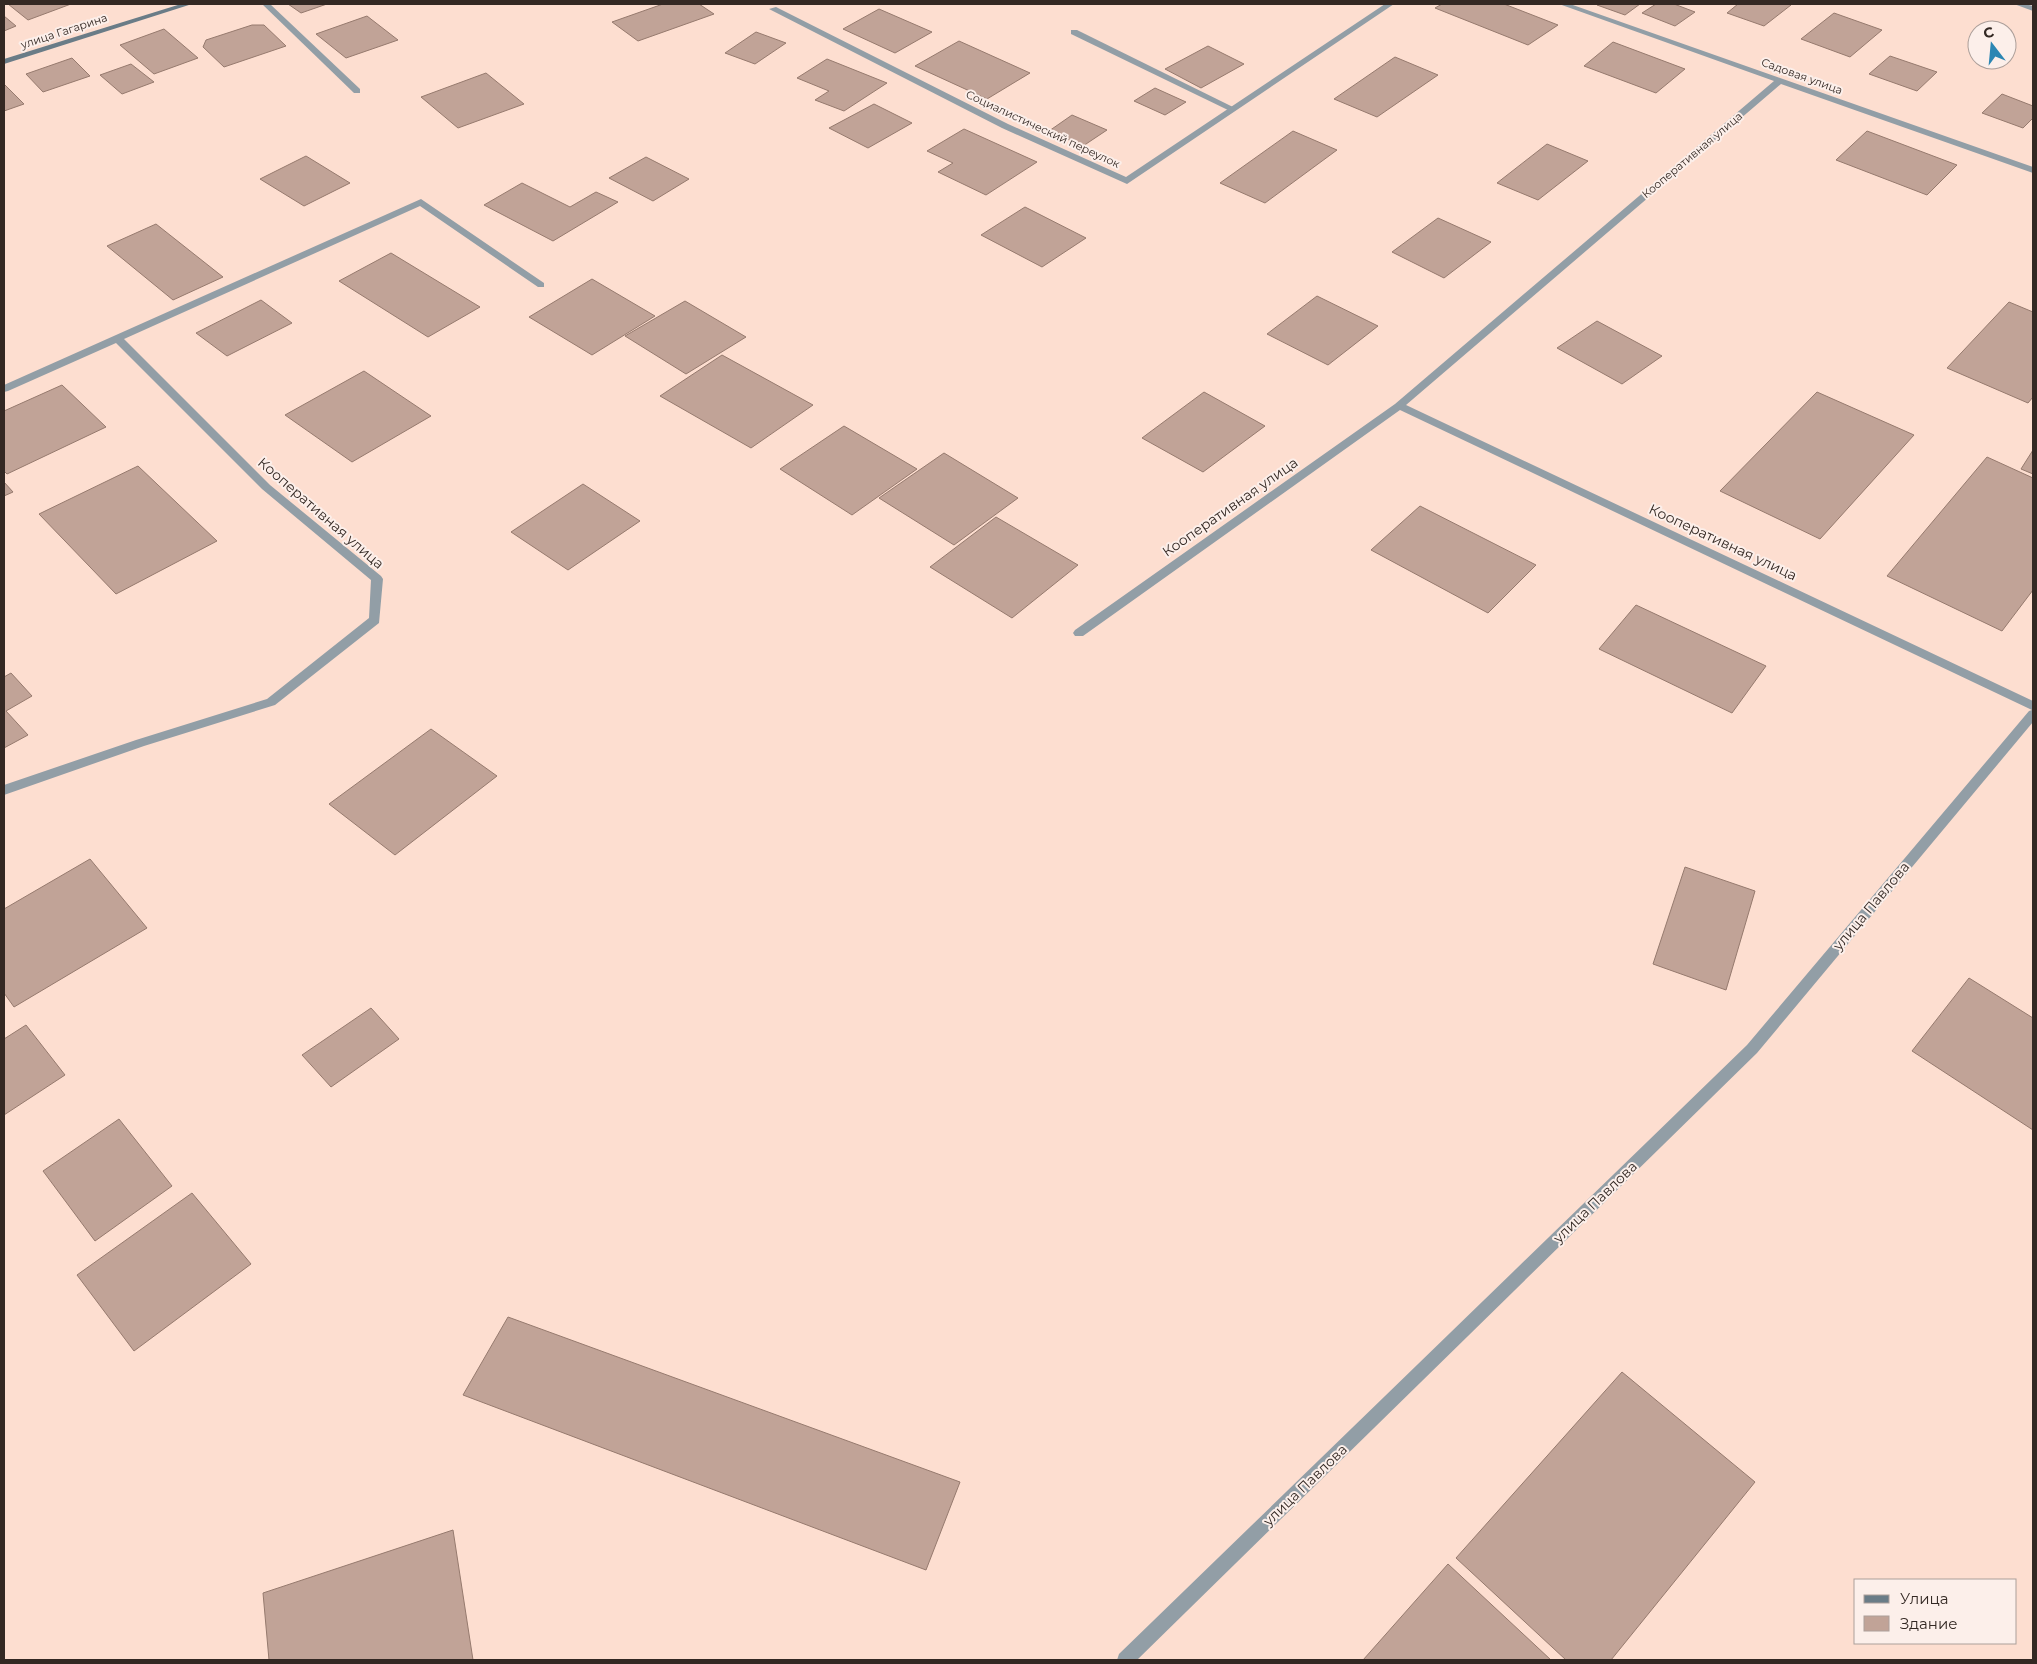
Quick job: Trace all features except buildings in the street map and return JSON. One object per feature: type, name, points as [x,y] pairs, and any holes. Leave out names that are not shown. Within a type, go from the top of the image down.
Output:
[{"type":"street","name":"улица Гагарина","points":[[4,62],[188,4]]},
{"type":"street","points":[[266,4],[356,91]]},
{"type":"street","name":"Социалистический переулок","points":[[773,9],[1005,126],[1127,181],[1390,4]]},
{"type":"street","name":"Садовая улица","points":[[1563,4],[2033,170]]},
{"type":"street","points":[[2018,4],[2033,9]]},
{"type":"street","points":[[1074,32],[1233,109]]},
{"type":"street","name":"Кооперативная улица","points":[[1079,632],[1399,406],[1780,80]]},
{"type":"street","points":[[4,389],[421,202],[541,285]]},
{"type":"street","name":"Кооперативная улица","points":[[4,790],[140,743],[271,702],[375,620],[377,578],[266,487],[117,338]]},
{"type":"street","name":"Кооперативная улица","points":[[1399,406],[2033,706]]},
{"type":"street","name":"улица Павлова","points":[[1125,1660],[1752,1049],[2033,714]]}]
